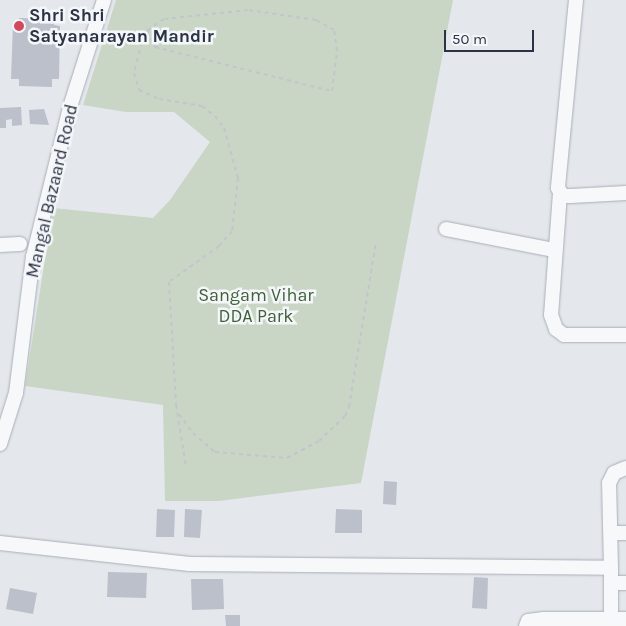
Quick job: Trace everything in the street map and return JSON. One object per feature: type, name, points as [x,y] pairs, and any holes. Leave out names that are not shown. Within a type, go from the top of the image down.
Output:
[{"type":"street","name":"Mangal Bazaard Road","points":[[0,444],[16,393],[33,257],[70,107],[104,0]]},
{"type":"street","points":[[16,393],[38,255],[59,165],[109,0]]},
{"type":"street","points":[[576,0],[558,180],[560,193],[554,250],[551,315],[556,329],[564,335],[626,335]]},
{"type":"street","points":[[560,193],[570,196],[626,193]]},
{"type":"street","points":[[446,229],[554,250]]},
{"type":"street","points":[[0,245],[20,244]]},
{"type":"street","points":[[611,618],[612,582],[610,568],[609,483],[614,473],[626,468]]},
{"type":"street","points":[[611,533],[626,533]]},
{"type":"street","points":[[0,542],[190,564],[610,568]]},
{"type":"street","points":[[612,582],[626,583]]},
{"type":"street","points":[[526,626],[528,621],[544,619],[626,618]]},
{"type":"path","points":[[147,31],[155,47],[332,91],[337,51],[334,30],[316,20],[248,10],[164,19],[147,31],[134,73],[139,90],[159,100],[202,106],[215,116],[228,136],[238,178],[232,231],[212,251],[169,282],[177,412],[186,467]]},
{"type":"path","points":[[177,412],[193,433],[215,452],[287,458],[318,441],[346,416],[350,407],[376,242]]},
{"type":"green space","name":"Sangam Vihar DDA Park","points":[[116,0],[453,0],[361,483],[219,501],[165,501],[163,405],[25,386],[53,208],[153,218],[170,200],[210,142],[174,112],[126,112],[83,105]]},
{"type":"building","points":[[19,18],[55,19],[54,25],[60,26],[59,79],[52,79],[52,87],[19,86],[19,79],[11,79],[13,24],[18,25]]},
{"type":"building","points":[[21,107],[22,125],[12,126],[12,119],[6,120],[6,128],[0,128],[0,108]]},
{"type":"building","points":[[44,109],[49,125],[30,124],[29,110]]},
{"type":"building","points":[[384,481],[397,482],[396,505],[383,504]]},
{"type":"building","points":[[157,509],[175,510],[174,537],[156,537]]},
{"type":"building","points":[[185,509],[202,510],[200,538],[184,537]]},
{"type":"building","points":[[336,509],[362,510],[362,533],[335,533]]},
{"type":"building","points":[[108,572],[147,573],[146,598],[107,597]]},
{"type":"building","points":[[474,577],[488,578],[487,609],[472,608]]},
{"type":"building","points":[[191,579],[223,579],[224,609],[192,610]]},
{"type":"building","points":[[10,588],[37,593],[33,614],[6,609]]},
{"type":"building","points":[[225,615],[240,615],[240,626],[226,626]]},
{"type":"place","name":"Shri Shri Satyanarayan Mandir","points":[[19,26]]}]
